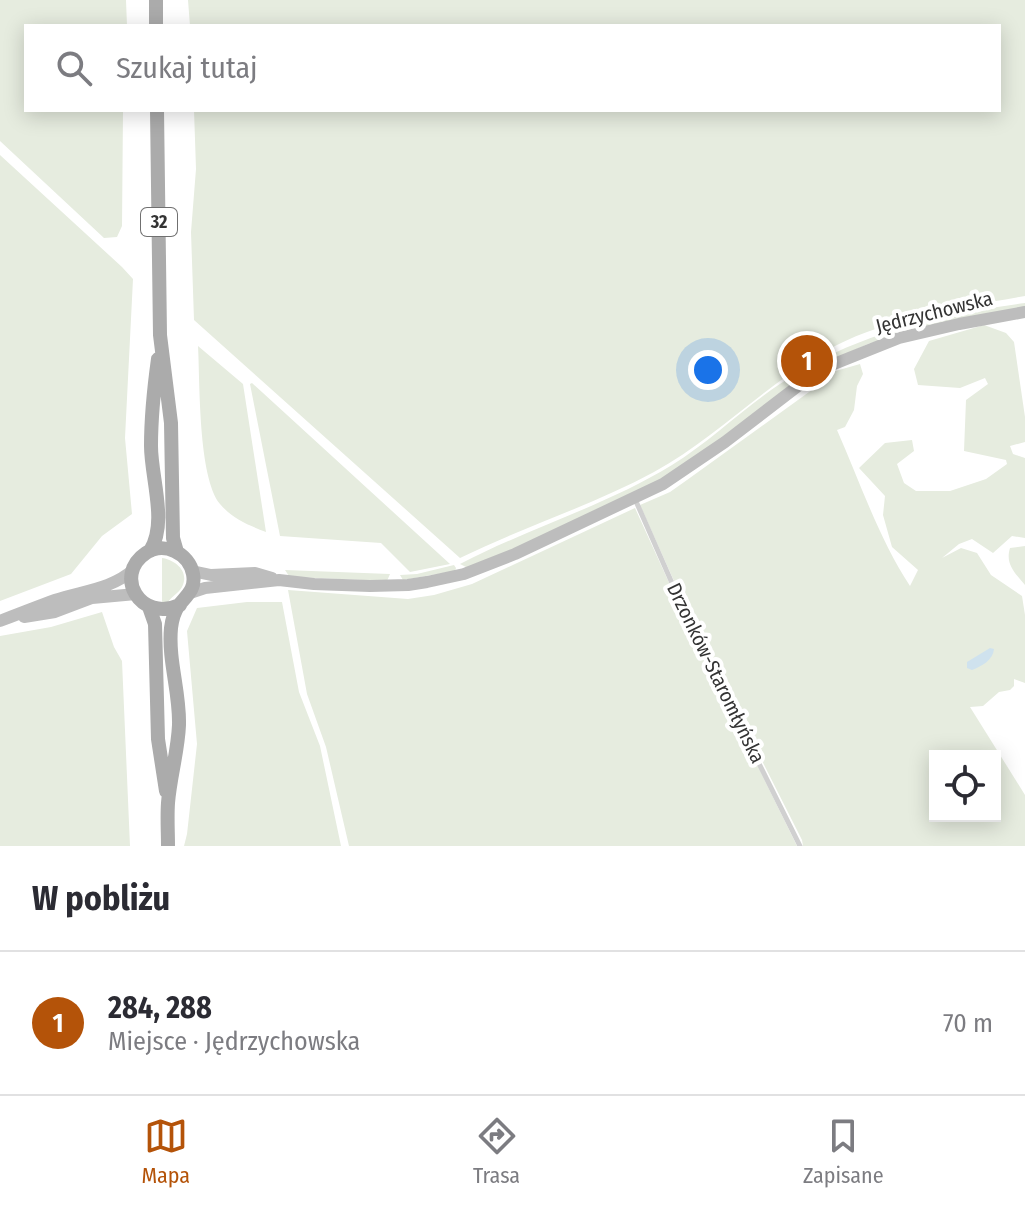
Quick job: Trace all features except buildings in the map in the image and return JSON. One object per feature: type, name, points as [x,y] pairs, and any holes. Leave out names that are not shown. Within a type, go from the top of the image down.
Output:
[{"type":"main road","points":[[156,0],[156,24]]},
{"type":"main road","name":"32","points":[[157,112],[160,335],[171,423],[173,538],[177,552]]},
{"type":"main road","name":"Jędrzychowska","points":[[279,580],[390,586],[464,574],[515,554],[663,484],[725,442],[811,376],[834,364],[899,338],[1025,312]]},
{"type":"main road","name":"32","points":[[133,570],[156,539],[159,517],[151,445],[160,335]]},
{"type":"main road","points":[[150,551],[163,548],[177,552],[189,563],[193,585],[172,622],[179,726],[168,803],[168,846]]},
{"type":"main road","points":[[133,570],[132,585],[149,607],[155,624],[158,739],[168,803]]},
{"type":"main road","points":[[2,620],[119,581],[133,570]]},
{"type":"main road","points":[[192,571],[211,575],[255,573],[279,580]]},
{"type":"main road","points":[[190,593],[205,588],[279,580]]},
{"type":"main road","points":[[2,620],[55,612],[92,598],[136,594]]},
{"type":"main road","points":[[149,607],[163,610],[180,605]]},
{"type":"lane","name":"Drzonków-Staromłyńska","points":[[635,499],[694,633],[800,846]]},
{"type":"shaded area","points":[[0,0],[126,0],[127,24],[24,24],[24,112],[123,112],[122,226],[117,237],[104,238],[0,141]]},
{"type":"shaded area","points":[[188,0],[1025,0],[1025,296],[920,316],[845,341],[800,367],[654,472],[460,558],[194,320],[191,232],[196,169],[194,112],[1001,112],[1001,24],[190,24]]},
{"type":"shaded area","points":[[0,155],[133,279],[125,438],[132,514],[102,536],[71,574],[0,601]]},
{"type":"shaded area","points":[[1025,303],[1025,308],[890,337],[816,367],[809,366],[860,342],[914,324]]},
{"type":"shaded area","points":[[984,325],[1006,333],[1014,342],[1025,417],[1025,442],[1010,446],[1013,454],[1025,458],[1025,538],[1012,536],[993,553],[972,539],[959,544],[942,558],[961,548],[977,553],[991,575],[1022,596],[1025,683],[1014,679],[1010,690],[999,692],[983,706],[970,707],[997,750],[929,750],[929,822],[1001,822],[1001,757],[1025,795],[1025,846],[803,846],[696,630],[640,505],[670,492],[816,387],[832,372],[860,364],[863,374],[857,386],[854,410],[845,427],[837,430],[879,530],[910,586],[918,570],[892,547],[883,515],[885,496],[859,468],[885,443],[912,440],[914,451],[897,464],[904,483],[916,491],[950,491],[986,479],[1007,464],[1006,460],[964,451],[966,400],[988,384],[985,378],[960,388],[918,385],[914,369],[929,341]]},
{"type":"shaded area","points":[[198,346],[243,384],[266,532],[230,514],[213,491],[204,452]]},
{"type":"shaded area","points":[[801,371],[803,374],[716,443],[638,492],[468,568],[460,564],[646,480],[689,454],[767,393]]},
{"type":"shaded area","points":[[252,383],[450,564],[410,572],[381,543],[280,536]]},
{"type":"shaded area","points":[[635,508],[692,633],[797,846],[349,846],[326,747],[307,694],[288,590],[408,599],[434,595],[472,584]]},
{"type":"shaded area","points":[[1025,546],[1025,585],[1012,568],[1009,554],[1010,548]]},
{"type":"shaded area","points":[[162,558],[176,564],[184,576],[181,589],[168,602],[162,602]]},
{"type":"shaded area","points":[[454,565],[455,571],[403,580],[400,575],[417,574]]},
{"type":"shaded area","points":[[285,570],[390,574],[387,581],[293,577]]},
{"type":"shaded area","points":[[247,602],[282,602],[299,692],[320,746],[341,846],[184,846],[197,744],[187,631],[197,608]]},
{"type":"shaded area","points":[[102,612],[122,661],[130,846],[0,846],[0,636],[51,627]]},
{"type":"water","points":[[990,648],[994,649],[993,653],[986,662],[972,670],[967,668],[967,662]]},
{"type":"place","name":"284, 288","points":[[807,361]]}]
